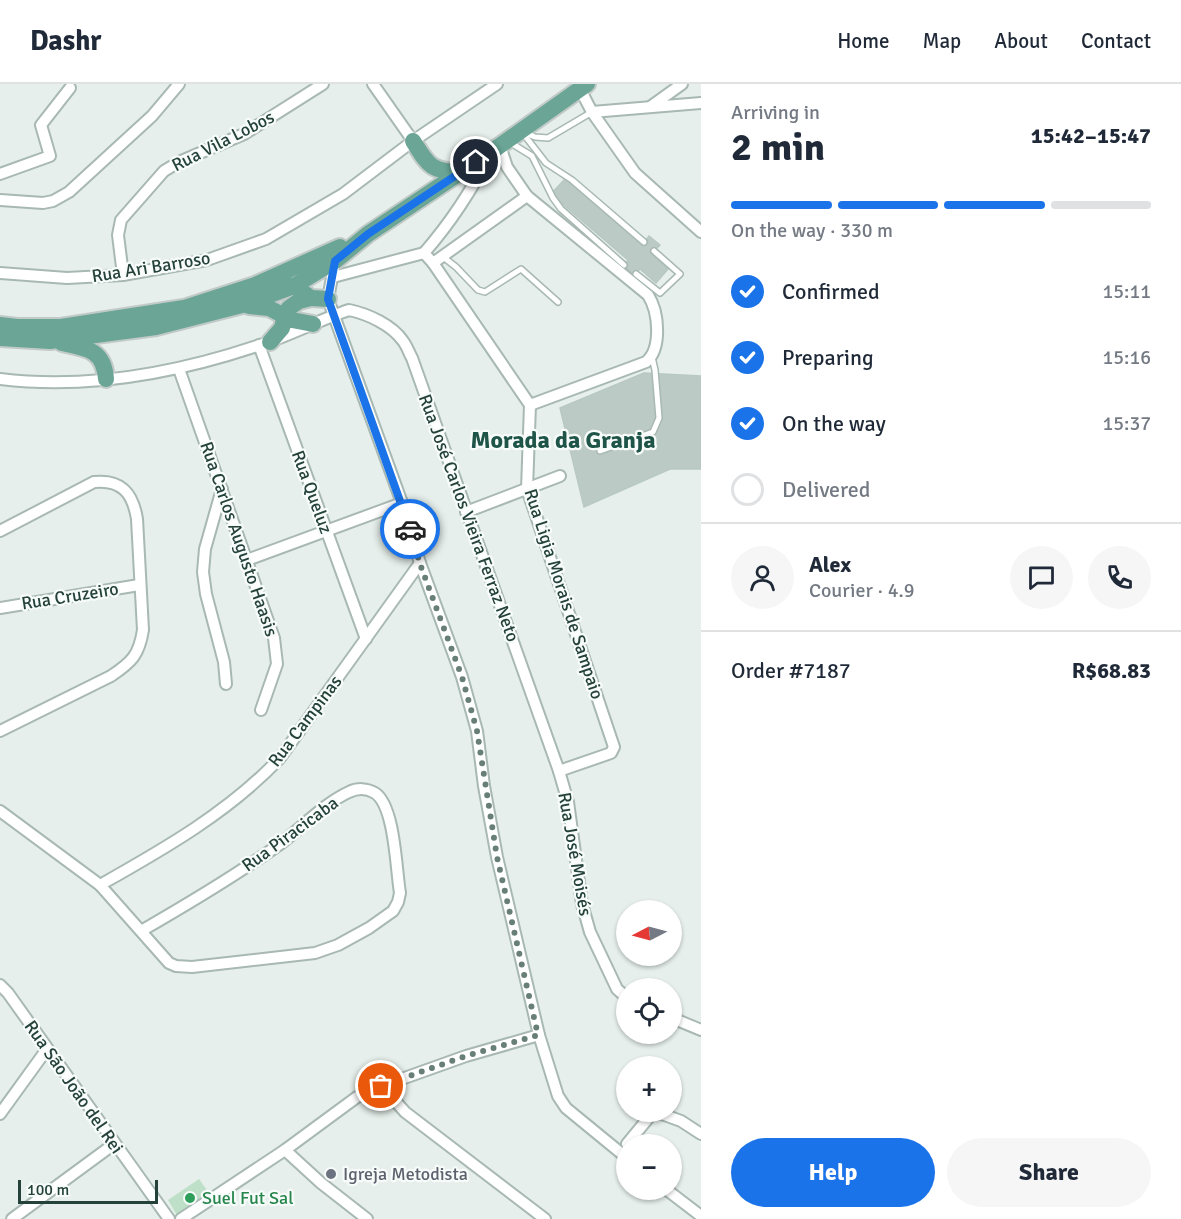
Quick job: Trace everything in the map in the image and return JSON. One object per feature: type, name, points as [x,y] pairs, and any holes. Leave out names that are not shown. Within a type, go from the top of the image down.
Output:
[{"type":"main road","points":[[184,308],[255,285],[368,234],[521,131],[583,86]]},
{"type":"main road","points":[[413,141],[427,164],[426,195]]},
{"type":"main road","points":[[427,164],[445,171],[461,172]]},
{"type":"main road","points":[[0,338],[50,340],[156,327],[242,305],[334,269],[368,234]]},
{"type":"main road","points":[[0,325],[61,327],[184,308],[213,307],[275,287],[294,286],[319,299]]},
{"type":"main road","points":[[265,344],[282,328],[285,315],[290,308],[299,301],[319,299]]},
{"type":"main road","points":[[242,305],[269,308],[302,323],[314,324]]},
{"type":"main road","points":[[50,340],[84,347],[92,351],[103,363],[106,379]]},
{"type":"street","points":[[0,200],[43,203],[53,201],[69,192],[152,116],[179,84]]},
{"type":"street","name":"Rua Vila Lobos","points":[[123,275],[118,235],[121,220],[165,171],[179,162],[244,134],[322,84]]},
{"type":"street","points":[[373,84],[413,141]]},
{"type":"street","name":"Rua Ari Barroso","points":[[0,273],[67,278],[123,275],[207,260],[266,239],[343,194],[413,141],[497,84]]},
{"type":"street","points":[[650,108],[682,84]]},
{"type":"street","points":[[583,86],[592,112],[635,173],[701,232]]},
{"type":"street","points":[[0,174],[50,156],[41,125],[70,88]]},
{"type":"street","points":[[592,112],[701,103]]},
{"type":"street","points":[[499,146],[507,167],[527,196],[648,296],[657,313],[658,323],[651,357],[641,366],[530,405],[437,259],[423,253],[334,269],[319,299],[333,316],[402,503],[420,564],[462,677],[477,731],[497,857],[538,1035],[561,1102],[616,1143]]},
{"type":"street","points":[[423,253],[450,223],[499,146]]},
{"type":"street","points":[[437,259],[527,196]]},
{"type":"street","name":"Rua José Carlos Vieira Ferraz Neto","points":[[0,379],[62,382],[106,379],[179,369],[265,344],[350,310],[379,322],[395,332],[404,341],[412,358],[559,771]]},
{"type":"street","name":"Rua Queluz","points":[[265,344],[326,531],[366,639]]},
{"type":"street","name":"Rua Carlos Augusto Haasis","points":[[179,369],[274,638],[277,664],[261,710]]},
{"type":"street","name":"Rua Ligia Morais de Sampaio","points":[[530,405],[527,489],[614,747],[611,753],[559,771]]},
{"type":"street","points":[[466,512],[560,476]]},
{"type":"street","points":[[0,531],[94,482],[113,483],[124,490],[134,504],[143,630],[141,646],[126,666],[111,676],[0,731]]},
{"type":"street","points":[[222,489],[205,549],[203,572],[206,594],[224,662],[226,684]]},
{"type":"street","points":[[248,560],[402,503]]},
{"type":"street","name":"Rua Campinas","points":[[100,885],[171,845],[219,812],[280,758],[420,564]]},
{"type":"street","name":"Rua Cruzeiro","points":[[0,608],[139,585]]},
{"type":"street","name":"Rua José Moisés","points":[[559,771],[568,802],[582,904],[590,932],[616,987]]},
{"type":"street","name":"Rua Piracicaba","points":[[360,789],[374,792],[387,811],[399,893],[398,902],[393,911],[369,928],[338,945],[315,953],[192,967],[176,966],[165,958],[141,931],[239,872],[282,843],[331,802],[351,791],[360,789]]},
{"type":"street","points":[[0,811],[100,885],[141,931]]},
{"type":"street","name":"Rua São João del Rei","points":[[0,984],[169,1219]]},
{"type":"street","points":[[682,1022],[701,1030]]},
{"type":"street","points":[[181,1219],[285,1150],[357,1097],[381,1086],[466,1056],[538,1035]]},
{"type":"street","points":[[0,1114],[47,1049]]},
{"type":"street","points":[[381,1086],[405,1112],[545,1219]]},
{"type":"street","points":[[637,1134],[650,1116],[659,1113],[681,1121],[701,1134]]},
{"type":"street","points":[[12,1219],[114,1144]]},
{"type":"street","points":[[285,1150],[321,1183],[367,1219]]},
{"type":"street","points":[[680,1200],[701,1216]]},
{"type":"lane","points":[[521,131],[536,137],[548,138],[592,112]]},
{"type":"lane","points":[[521,131],[546,163],[572,180],[644,242]]},
{"type":"lane","points":[[499,146],[529,153],[539,167],[556,203],[624,265]]},
{"type":"lane","points":[[636,274],[660,293],[680,274],[654,251]]},
{"type":"lane","points":[[437,259],[456,267],[478,290],[485,292],[521,269],[558,302]]},
{"type":"lane","points":[[600,451],[653,432],[659,418],[655,370],[651,357]]},
{"type":"green space","name":"Suel Fut Sal","points":[[199,1179],[211,1196],[178,1217],[168,1200]]},
{"type":"building","points":[[565,179],[642,245],[649,236],[660,245],[651,254],[668,269],[656,283],[640,269],[632,278],[621,268],[628,260],[551,194]]},
{"type":"building","points":[[644,373],[701,376],[701,469],[670,469],[584,507],[560,408]]},
{"type":"way so far","points":[[381,1086],[466,1056],[538,1035],[497,857],[477,731],[462,677],[420,564],[410,529]]},
{"type":"place","name":"Igreja Metodista","points":[[331,1174]]},
{"type":"place","name":"Suel Fut Sal","points":[[190,1198]]},
{"type":"district","name":"Morada da Granja","points":[[563,440]]},
{"type":"route","points":[[410,529],[328,299],[335,261],[368,234],[476,162]]}]
